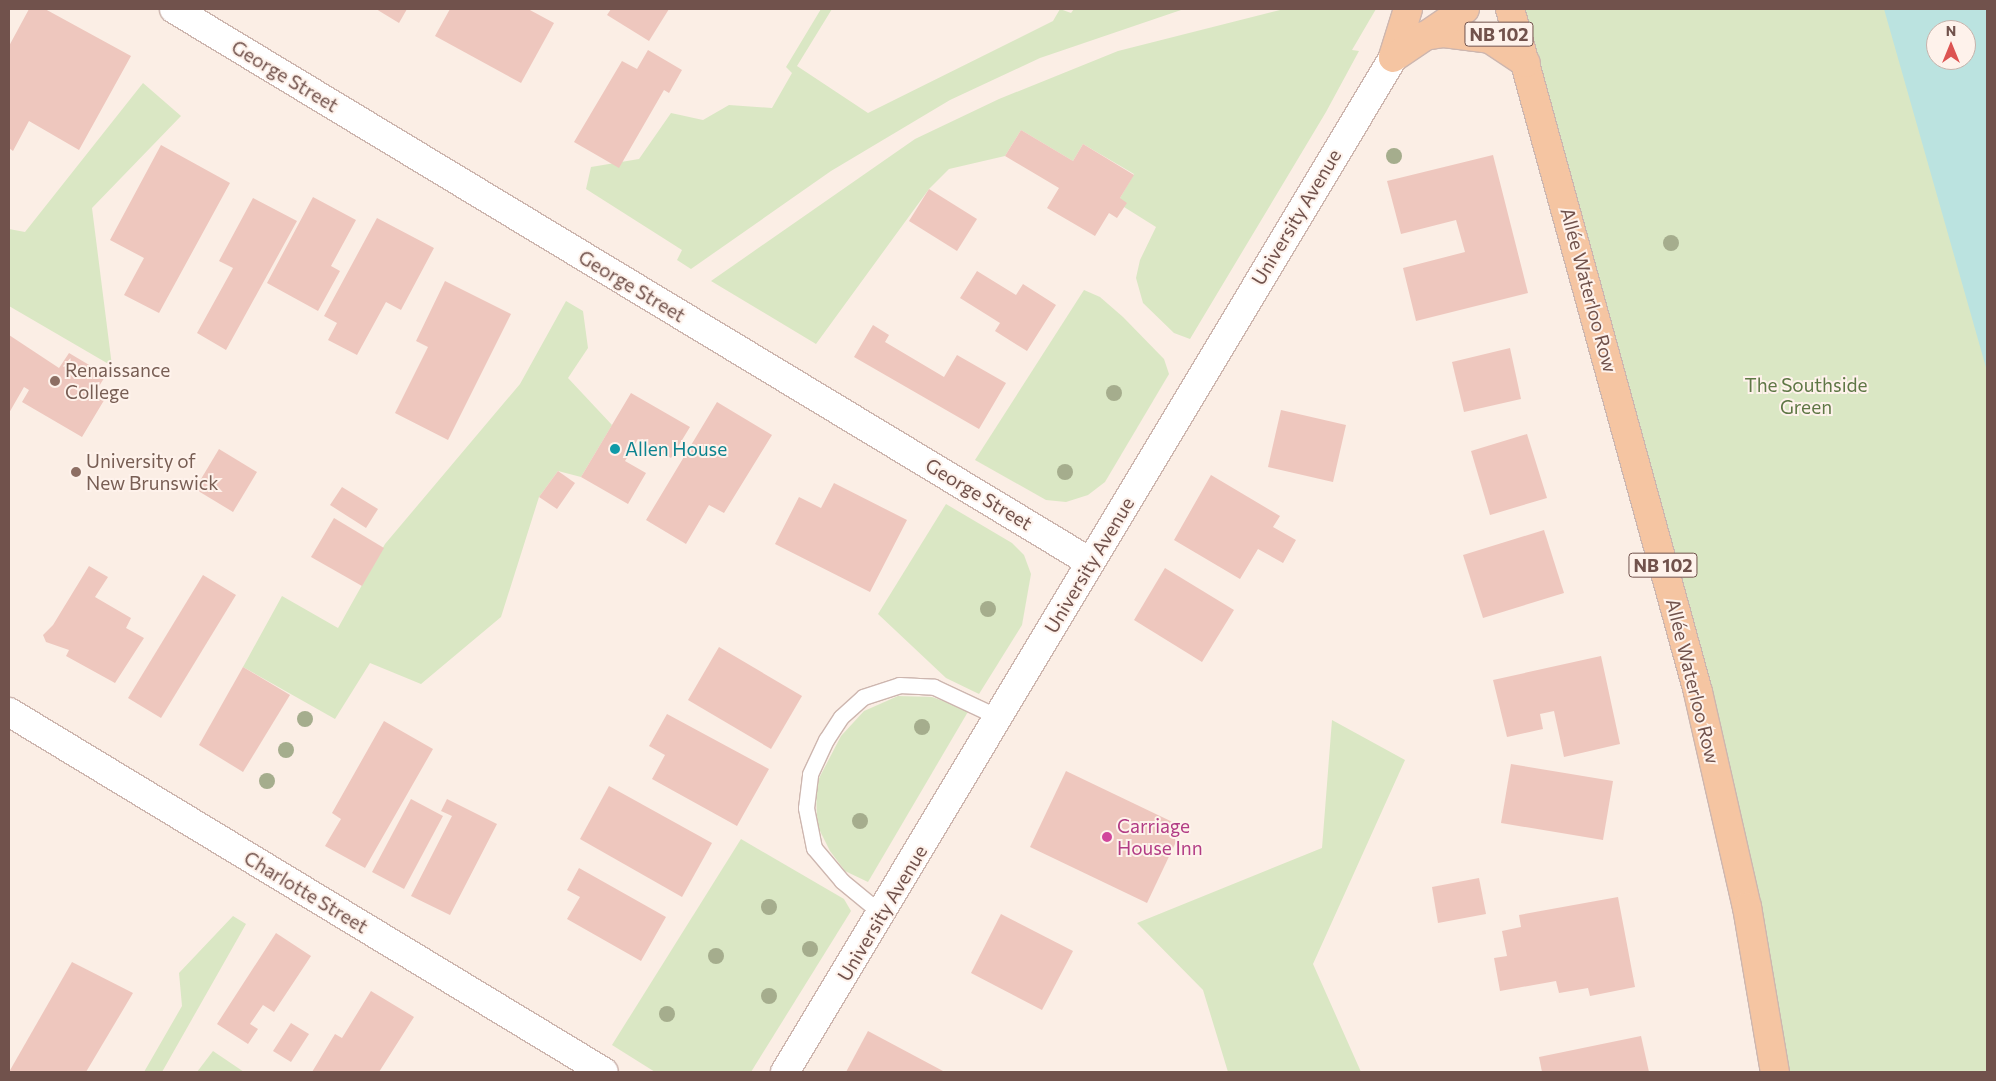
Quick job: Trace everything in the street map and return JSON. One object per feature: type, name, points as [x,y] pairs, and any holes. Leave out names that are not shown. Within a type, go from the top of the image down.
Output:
[{"type":"main road","points":[[1393,58],[1408,9]]},
{"type":"main road","points":[[1393,58],[1418,37],[1449,22],[1466,9]]},
{"type":"main road","name":"NB 102","points":[[1466,9],[1506,40],[1526,63]]},
{"type":"main road","name":"NB 102","points":[[1510,9],[1526,63]]},
{"type":"main road","points":[[1418,37],[1444,33],[1490,39],[1526,63]]},
{"type":"main road","name":"Allée Waterloo Row","points":[[1526,63],[1698,692],[1747,908],[1775,1072]]},
{"type":"street","name":"George Street","points":[[174,9],[1090,562]]},
{"type":"street","name":"University Avenue","points":[[785,1072],[882,914],[1090,562],[1393,58]]},
{"type":"street","name":"Charlotte Street","points":[[9,712],[604,1072]]},
{"type":"lane","points":[[882,914],[842,881],[814,848],[806,808],[810,774],[826,740],[841,717],[863,697],[898,685],[934,687],[998,717]]},
{"type":"green space","points":[[821,9],[832,9],[797,66],[868,113],[1053,21],[1060,9],[1071,13],[1074,9],[1184,9],[1040,58],[950,100],[831,171],[691,269],[677,260],[682,250],[586,189],[591,167],[639,159],[671,113],[703,120],[729,105],[772,108],[792,73],[786,67]]},
{"type":"green space","points":[[1284,9],[1376,9],[1352,50],[1359,51],[1326,112],[1190,339],[1174,333],[1143,303],[1136,278],[1140,260],[1156,227],[1124,207],[1120,198],[1134,174],[1083,144],[1073,161],[1021,130],[1005,156],[949,169],[929,189],[816,344],[711,281],[915,139],[999,99],[1118,51]]},
{"type":"green space","name":"The Southside Green","points":[[1510,9],[1987,9],[1987,1072],[1775,1072],[1747,907]]},
{"type":"green space","points":[[143,83],[181,116],[92,208],[112,366],[9,306],[9,229],[25,232]]},
{"type":"green space","points":[[1084,290],[1100,297],[1123,317],[1164,359],[1169,374],[1105,482],[1088,495],[1066,502],[1046,500],[975,460]]},
{"type":"green space","points":[[566,301],[583,311],[588,348],[568,378],[612,425],[581,477],[558,471],[539,497],[501,617],[421,684],[370,663],[335,719],[243,667],[282,596],[338,628],[385,544],[520,384]]},
{"type":"green space","points":[[946,504],[1012,543],[1024,555],[1031,574],[1022,625],[979,694],[946,678],[878,614]]},
{"type":"green space","points":[[898,696],[932,697],[969,710],[868,882],[845,871],[830,851],[817,825],[816,784],[841,736],[864,711]]},
{"type":"green space","points":[[1332,720],[1405,760],[1313,964],[1361,1072],[1228,1072],[1203,990],[1137,923],[1322,848]]},
{"type":"green space","points":[[741,839],[844,899],[851,911],[751,1072],[655,1072],[612,1045]]},
{"type":"green space","points":[[233,916],[246,924],[162,1072],[144,1072],[182,1006],[179,973]]},
{"type":"green space","points":[[213,1051],[244,1072],[197,1072]]},
{"type":"water","points":[[1884,9],[1987,9],[1987,371]]},
{"type":"building","points":[[29,9],[45,9],[131,56],[79,150],[29,121],[13,151],[9,148],[9,46]]},
{"type":"building","points":[[376,9],[407,9],[399,23]]},
{"type":"building","points":[[450,9],[528,9],[554,23],[521,83],[435,36]]},
{"type":"building","points":[[611,9],[669,9],[649,41],[607,15]]},
{"type":"building","points":[[648,50],[682,70],[669,93],[664,90],[619,168],[574,142],[622,61],[637,69]]},
{"type":"building","points":[[1021,130],[1073,161],[1083,144],[1134,175],[1120,198],[1127,203],[1117,218],[1109,213],[1095,236],[1047,208],[1059,188],[1005,156]]},
{"type":"building","points":[[161,145],[230,183],[159,313],[124,295],[144,258],[110,240]]},
{"type":"building","points":[[1493,155],[1528,293],[1416,321],[1403,268],[1465,252],[1456,220],[1401,234],[1387,181]]},
{"type":"building","points":[[929,189],[977,219],[957,251],[909,221]]},
{"type":"building","points":[[313,197],[356,220],[331,266],[340,271],[318,311],[267,283]]},
{"type":"building","points":[[253,198],[297,221],[226,350],[197,333],[233,268],[219,261]]},
{"type":"building","points":[[377,218],[434,248],[401,310],[386,302],[357,355],[328,340],[337,323],[324,316]]},
{"type":"building","points":[[977,271],[1016,295],[1023,284],[1056,305],[1027,351],[995,331],[1000,323],[960,298]]},
{"type":"building","points":[[445,281],[511,314],[448,440],[395,413],[428,347],[416,341]]},
{"type":"building","points":[[873,325],[889,335],[885,342],[944,377],[957,355],[1006,383],[979,429],[854,357]]},
{"type":"building","name":"Renaissance College","points":[[9,335],[59,368],[69,353],[106,375],[96,391],[106,397],[82,437],[22,402],[29,390],[24,387],[9,413]]},
{"type":"building","points":[[1510,348],[1521,399],[1464,412],[1452,362]]},
{"type":"building","name":"Allen House","points":[[631,393],[690,427],[671,458],[638,439],[625,461],[646,473],[628,504],[581,477]]},
{"type":"building","points":[[717,402],[772,435],[724,513],[709,505],[686,544],[646,520]]},
{"type":"building","points":[[1281,410],[1346,425],[1333,482],[1268,467]]},
{"type":"building","points":[[1527,434],[1547,498],[1490,515],[1471,451]]},
{"type":"building","points":[[219,449],[257,472],[233,512],[195,489]]},
{"type":"building","points":[[558,471],[575,483],[557,509],[539,497]]},
{"type":"building","points":[[1211,475],[1280,516],[1273,527],[1296,540],[1283,563],[1258,549],[1240,579],[1174,540]]},
{"type":"building","points":[[834,483],[907,520],[870,592],[775,544],[799,497],[821,508]]},
{"type":"building","points":[[342,487],[378,509],[366,528],[330,505]]},
{"type":"building","points":[[334,518],[384,548],[362,586],[311,557]]},
{"type":"building","points":[[1544,530],[1564,593],[1483,618],[1463,555]]},
{"type":"building","points":[[89,566],[108,577],[95,597],[131,618],[126,628],[144,638],[115,683],[66,656],[69,650],[46,642],[43,635],[53,625]]},
{"type":"building","points":[[1165,568],[1234,610],[1202,662],[1134,620]]},
{"type":"building","points":[[203,575],[236,595],[161,718],[128,698]]},
{"type":"building","points":[[719,647],[802,696],[771,749],[688,700]]},
{"type":"building","points":[[1601,656],[1620,744],[1564,757],[1554,711],[1540,714],[1543,729],[1507,737],[1493,680]]},
{"type":"building","points":[[243,667],[290,695],[243,772],[199,745]]},
{"type":"building","points":[[667,714],[769,769],[737,826],[652,779],[665,755],[649,746]]},
{"type":"building","points":[[384,721],[433,749],[365,868],[325,846],[341,819],[332,813]]},
{"type":"building","points":[[1511,764],[1613,781],[1603,840],[1501,823]]},
{"type":"building","name":"Carriage House Inn","points":[[1066,771],[1183,827],[1147,903],[1030,847]]},
{"type":"building","points":[[609,786],[712,843],[682,897],[580,839]]},
{"type":"building","points":[[411,799],[443,816],[404,889],[372,872]]},
{"type":"building","points":[[447,799],[497,824],[450,915],[411,896],[452,816],[441,811]]},
{"type":"building","points":[[579,868],[666,917],[641,961],[567,919],[580,897],[567,890]]},
{"type":"building","points":[[1479,878],[1486,914],[1438,923],[1432,887]]},
{"type":"building","points":[[1618,897],[1635,987],[1590,996],[1588,988],[1559,993],[1556,981],[1500,991],[1494,958],[1507,956],[1502,931],[1521,927],[1519,915]]},
{"type":"building","points":[[1001,914],[1073,951],[1042,1010],[971,973]]},
{"type":"building","points":[[276,933],[311,956],[274,1012],[263,1005],[250,1024],[258,1029],[248,1044],[217,1024]]},
{"type":"building","points":[[72,962],[133,993],[86,1072],[9,1072]]},
{"type":"building","points":[[371,991],[414,1017],[379,1072],[312,1072],[335,1034],[342,1038]]},
{"type":"building","points":[[291,1023],[309,1034],[291,1062],[273,1051]]},
{"type":"building","points":[[868,1031],[943,1071],[846,1072]]},
{"type":"building","points":[[1641,1036],[1649,1072],[1542,1072],[1539,1057]]},
{"type":"place","name":"Renaissance College","points":[[55,381]]},
{"type":"place","name":"Allen House","points":[[615,449]]},
{"type":"place","name":"University of New Brunswick","points":[[76,472]]},
{"type":"place","name":"Carriage House Inn","points":[[1107,837]]}]
